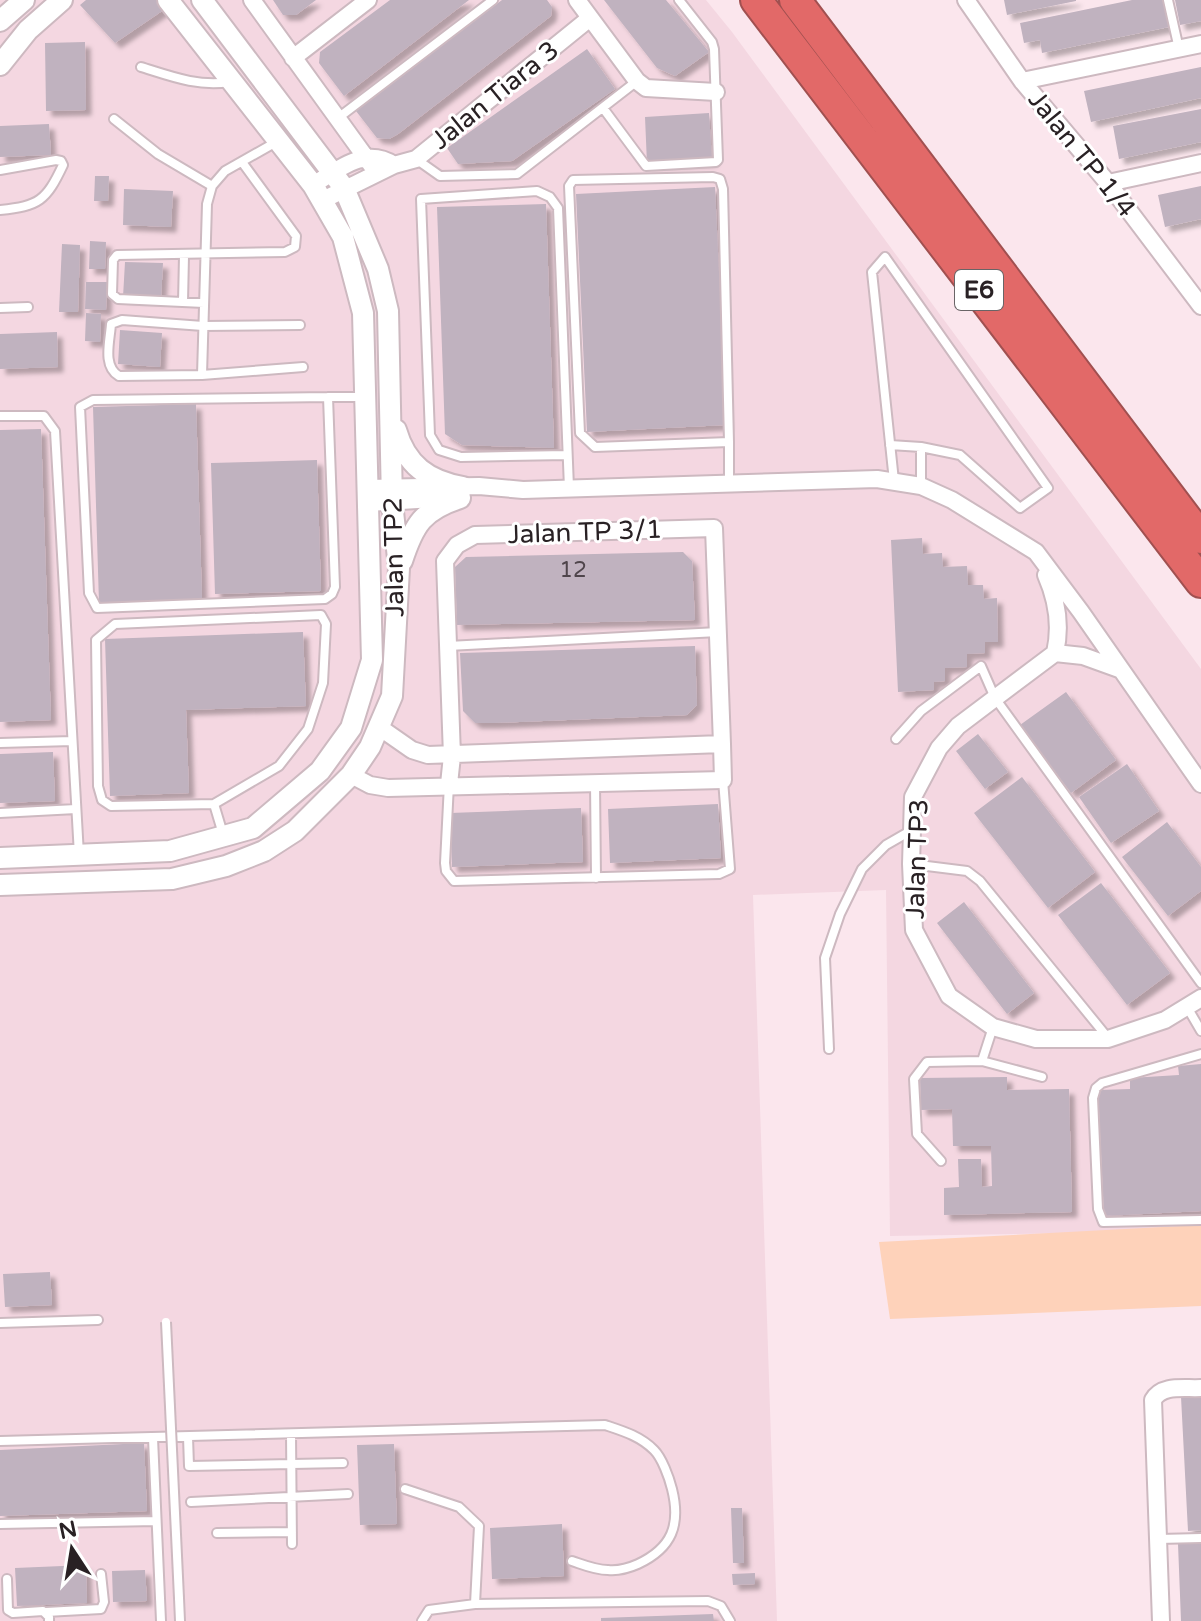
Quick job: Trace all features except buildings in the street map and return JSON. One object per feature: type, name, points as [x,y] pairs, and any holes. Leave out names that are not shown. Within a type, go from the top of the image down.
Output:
[{"type":"highway","name":"E6","points":[[756,0],[1201,582]]},
{"type":"highway","name":"E6","points":[[795,0],[1201,538]]},
{"type":"street","points":[[0,20],[24,0]]},
{"type":"street","points":[[0,65],[28,30],[62,0]]},
{"type":"street","name":"Jalan TP2","points":[[0,858],[170,851],[253,828],[320,771],[351,728],[372,660],[363,313],[343,237],[318,192],[168,0]]},
{"type":"street","name":"Jalan TP2","points":[[0,885],[172,879],[226,866],[264,851],[295,831],[351,775],[379,727],[392,696],[399,568],[392,496],[388,311],[371,249],[339,180],[202,0]]},
{"type":"street","points":[[252,0],[377,173]]},
{"type":"street","points":[[293,58],[368,0]]},
{"type":"street","points":[[577,0],[637,81],[646,88],[716,92]]},
{"type":"street","name":"Jalan TP 1/4","points":[[966,0],[1022,81],[1108,183],[1201,306]]},
{"type":"street","name":"Jalan Tiara 3","points":[[339,180],[377,173],[416,159],[590,18]]},
{"type":"street","points":[[1022,81],[1201,44]]},
{"type":"street","points":[[365,157],[381,156],[394,165]]},
{"type":"street","name":"Jalan Tiara 3","points":[[318,192],[339,180],[365,157]]},
{"type":"street","points":[[1108,183],[1201,163]]},
{"type":"street","points":[[1184,284],[1201,281]]},
{"type":"street","points":[[390,407],[399,439],[414,466],[462,492]]},
{"type":"street","points":[[368,495],[877,479],[921,486],[952,500],[1036,552],[1201,784]]},
{"type":"street","points":[[399,568],[410,534],[422,518],[462,492]]},
{"type":"street","name":"Jalan TP 3/1","points":[[449,784],[452,756],[445,561],[457,545],[475,535],[714,528],[723,780]]},
{"type":"street","points":[[1036,552],[1053,590],[1059,634],[1055,653],[1083,656],[1119,669]]},
{"type":"street","name":"Jalan TP3","points":[[1055,653],[958,726],[939,748],[913,797],[911,864],[914,930],[949,996],[993,1027],[1036,1039],[1108,1039],[1165,1020],[1194,1002]]},
{"type":"street","points":[[379,727],[412,750],[428,755],[722,744]]},
{"type":"street","points":[[351,775],[370,785],[388,788],[449,784],[723,780]]},
{"type":"street","points":[[1161,1621],[1153,1400],[1157,1392],[1166,1389],[1201,1388]]},
{"type":"lane","points":[[337,119],[493,0]]},
{"type":"lane","points":[[603,108],[646,166],[716,162],[712,42],[679,0]]},
{"type":"lane","points":[[1168,0],[1179,49]]},
{"type":"lane","points":[[141,67],[187,81],[213,85],[232,81]]},
{"type":"lane","points":[[416,159],[440,176],[517,174],[637,81]]},
{"type":"lane","points":[[114,119],[158,154],[212,186]]},
{"type":"lane","points":[[202,375],[207,204],[212,186],[225,171],[279,141]]},
{"type":"lane","points":[[0,170],[56,160],[63,165],[43,198],[29,207],[0,210]]},
{"type":"lane","points":[[204,303],[118,299],[112,294],[113,260],[117,255],[285,252],[295,247],[296,236],[242,162]]},
{"type":"lane","points":[[729,442],[595,447],[580,433],[569,186],[573,180],[720,179],[723,189],[729,442],[729,483]]},
{"type":"lane","points":[[567,455],[461,457],[439,450],[434,443],[430,435],[421,199],[537,191],[550,197],[558,208],[569,490]]},
{"type":"lane","points":[[183,302],[184,256]]},
{"type":"lane","points":[[890,445],[921,447],[960,455],[1020,508],[1048,488],[885,257],[872,272],[890,445],[894,482]]},
{"type":"lane","points":[[0,308],[28,307]]},
{"type":"lane","points":[[300,325],[203,326],[115,320],[111,324],[109,364],[112,372],[119,376],[202,375],[303,367]]},
{"type":"lane","points":[[328,397],[335,587],[332,594],[325,599],[97,608],[89,593],[80,407],[93,400],[328,397],[365,397]]},
{"type":"lane","points":[[0,416],[44,416],[55,431],[79,855]]},
{"type":"lane","points":[[921,447],[921,486]]},
{"type":"lane","points":[[321,615],[326,624],[323,683],[308,729],[279,766],[214,804],[111,806],[102,800],[98,786],[96,640],[115,624],[321,615]]},
{"type":"lane","points":[[448,646],[718,632]]},
{"type":"lane","points":[[896,739],[921,711],[981,666],[995,698],[1201,983]]},
{"type":"lane","points":[[0,743],[72,741]]},
{"type":"lane","points":[[449,784],[445,863],[446,871],[454,881],[719,874],[730,869],[723,780]]},
{"type":"lane","points":[[595,782],[596,878]]},
{"type":"lane","points":[[214,804],[224,836]]},
{"type":"lane","points":[[0,813],[76,809]]},
{"type":"lane","points":[[829,1049],[825,958],[840,914],[862,869],[886,845],[912,830]]},
{"type":"lane","points":[[911,864],[967,871],[980,881],[1108,1039]]},
{"type":"lane","points":[[1194,1002],[1201,1031]]},
{"type":"lane","points":[[982,1061],[993,1027]]},
{"type":"lane","points":[[1201,1054],[1102,1083],[1096,1088],[1093,1098],[1098,1209],[1103,1222],[1201,1220]]},
{"type":"lane","points":[[941,1161],[917,1134],[914,1079],[927,1062],[982,1061],[1042,1077]]},
{"type":"lane","points":[[0,1323],[98,1320]]},
{"type":"lane","points":[[166,1322],[180,1621]]},
{"type":"lane","points":[[0,1441],[605,1425],[635,1435],[656,1452],[671,1483],[677,1509],[673,1531],[657,1555],[631,1567],[612,1571],[572,1561]]},
{"type":"lane","points":[[291,1434],[292,1544]]},
{"type":"lane","points":[[188,1437],[189,1466],[343,1463]]},
{"type":"lane","points":[[153,1438],[161,1621]]},
{"type":"lane","points":[[405,1489],[459,1507],[479,1526],[475,1604]]},
{"type":"lane","points":[[191,1502],[348,1494]]},
{"type":"lane","points":[[0,1524],[156,1521]]},
{"type":"lane","points":[[217,1533],[292,1532]]},
{"type":"lane","points":[[1158,1539],[1201,1538]]},
{"type":"lane","points":[[7,1579],[8,1610],[48,1617],[101,1609],[104,1602],[101,1574]]},
{"type":"lane","points":[[422,1621],[429,1610],[475,1604],[708,1601],[721,1606],[730,1621]]},
{"type":"shaded area","points":[[0,0],[706,0],[1201,669],[1201,1231],[890,1236],[886,890],[753,895],[777,1621],[0,1621]]},
{"type":"shaded area","points":[[1201,1225],[1201,1306],[890,1319],[879,1242]]}]
